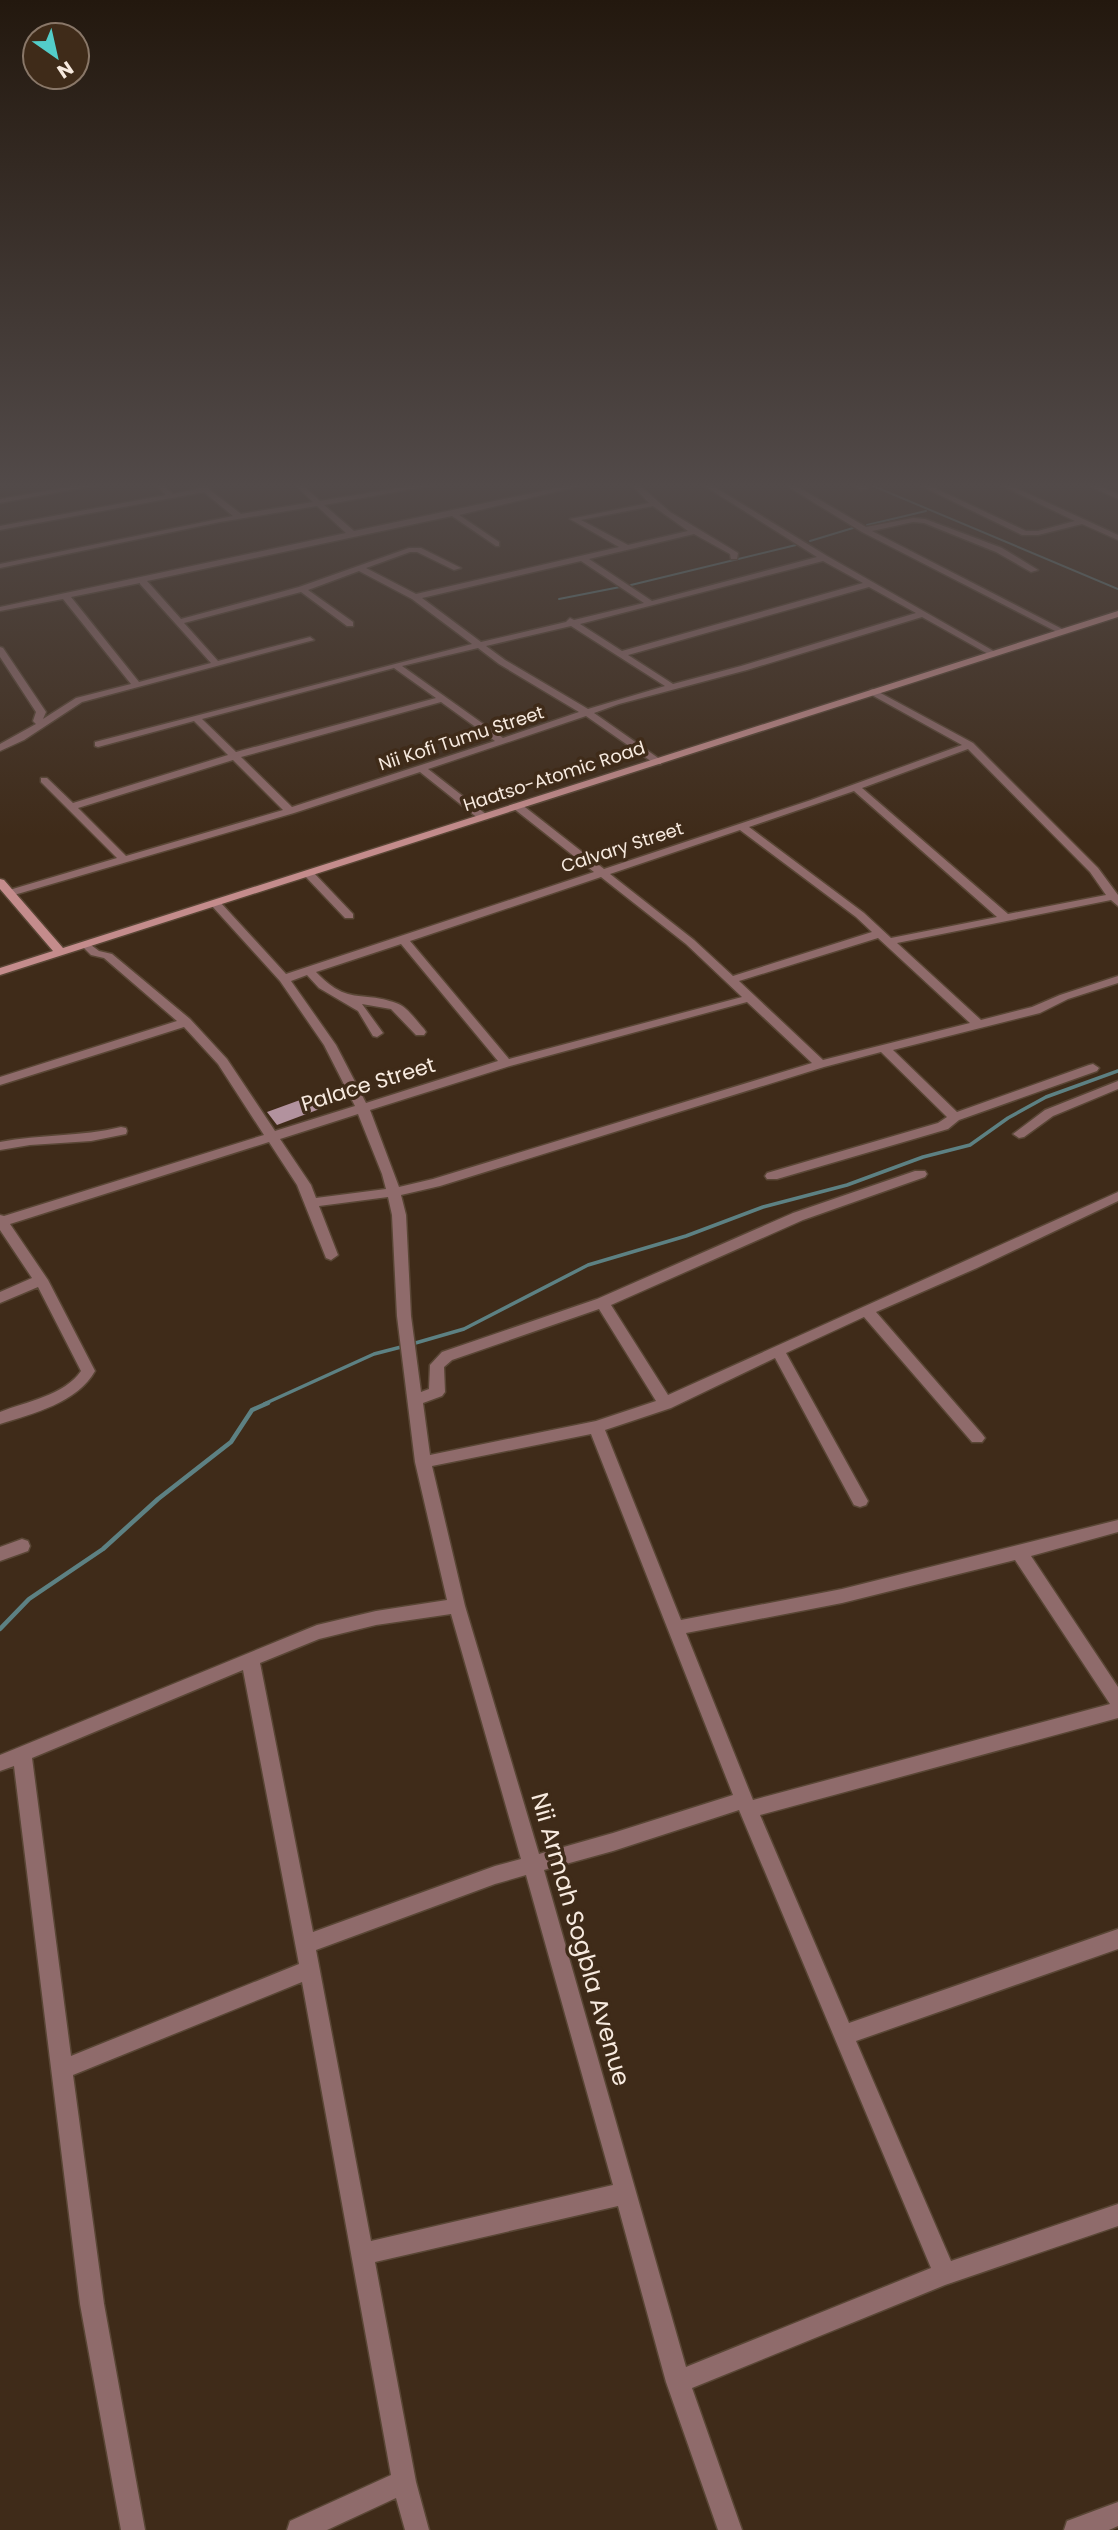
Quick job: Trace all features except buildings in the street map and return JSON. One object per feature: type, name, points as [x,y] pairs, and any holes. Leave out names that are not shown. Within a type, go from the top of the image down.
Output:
[{"type":"main road","name":"Haatso-Atomic Road","points":[[0,972],[1118,614]]},
{"type":"main road","points":[[0,882],[61,953]]},
{"type":"street","points":[[0,609],[44,601]]},
{"type":"street","points":[[69,601],[137,685]]},
{"type":"street","points":[[161,601],[216,664]]},
{"type":"street","points":[[180,622],[257,601]]},
{"type":"street","points":[[319,601],[350,624]]},
{"type":"street","points":[[421,601],[502,662],[586,712],[658,762]]},
{"type":"street","points":[[647,601],[651,604]]},
{"type":"street","points":[[98,744],[395,665],[662,601]]},
{"type":"street","points":[[621,654],[809,601]]},
{"type":"street","points":[[900,601],[993,653]]},
{"type":"street","points":[[1004,601],[1062,631]]},
{"type":"street","name":"Nii Kofi Tumu Street","points":[[10,893],[290,811],[586,712],[922,614]]},
{"type":"street","points":[[570,621],[672,687]]},
{"type":"street","points":[[0,748],[83,699],[310,640]]},
{"type":"street","points":[[0,650],[41,712]]},
{"type":"street","points":[[395,665],[440,700],[502,742]]},
{"type":"street","points":[[731,980],[883,938],[1115,895],[1094,870],[970,745],[873,692]]},
{"type":"street","points":[[73,806],[234,756],[440,700]]},
{"type":"street","points":[[41,712],[61,711]]},
{"type":"street","points":[[41,712],[38,721],[42,725]]},
{"type":"street","points":[[197,719],[290,811]]},
{"type":"street","name":"Calvary Street","points":[[284,979],[741,826],[970,745]]},
{"type":"street","points":[[421,768],[483,817]]},
{"type":"street","points":[[44,780],[123,858]]},
{"type":"street","points":[[854,786],[1004,917]]},
{"type":"street","points":[[517,806],[603,871],[731,980],[820,1064]]},
{"type":"street","points":[[741,826],[824,885],[977,1023]]},
{"type":"street","points":[[309,874],[349,916]]},
{"type":"street","name":"Nii Armah Sogbla Avenue","points":[[216,904],[284,979],[330,1045],[362,1107],[394,1192],[399,1215],[404,1316],[423,1462],[457,1606],[678,2382],[730,2530]]},
{"type":"street","points":[[404,940],[506,1063]]},
{"type":"street","points":[[87,945],[95,953],[108,956],[186,1022],[223,1062],[304,1185],[331,1255]]},
{"type":"street","points":[[309,971],[323,986],[362,1009],[377,1033]]},
{"type":"street","points":[[312,1203],[394,1192],[466,1174],[820,1064],[1036,1010],[1064,997],[1118,979]]},
{"type":"street","name":"Palace Street","points":[[1,1221],[506,1063],[750,998]]},
{"type":"street","points":[[349,999],[395,1006],[420,1032]]},
{"type":"street","points":[[0,1081],[186,1022]]},
{"type":"street","points":[[883,1048],[955,1117]]},
{"type":"street","points":[[772,1176],[943,1126],[955,1117],[1093,1068]]},
{"type":"street","points":[[1019,1134],[1049,1113],[1118,1085]]},
{"type":"street","points":[[0,1146],[29,1140],[84,1140],[121,1132]]},
{"type":"street","points":[[414,1400],[437,1392],[437,1365],[447,1356],[602,1303],[833,1200],[920,1174]]},
{"type":"street","points":[[423,1462],[596,1427],[666,1404],[1118,1196]]},
{"type":"street","points":[[0,1418],[71,1389],[86,1378],[88,1371],[41,1280],[1,1221]]},
{"type":"street","points":[[0,1298],[41,1280]]},
{"type":"street","points":[[602,1303],[666,1404]]},
{"type":"street","points":[[866,1310],[977,1438]]},
{"type":"street","points":[[778,1351],[860,1501]]},
{"type":"street","points":[[596,1427],[746,1805],[846,2034],[945,2274]]},
{"type":"street","points":[[675,1628],[749,1617],[834,1599],[1118,1527]]},
{"type":"street","points":[[0,1554],[22,1546]]},
{"type":"street","points":[[1019,1552],[1118,1702]]},
{"type":"street","points":[[0,1763],[317,1632],[376,1618],[457,1606]]},
{"type":"street","points":[[250,1659],[404,2482],[417,2530]]},
{"type":"street","points":[[304,1945],[405,1906],[532,1866],[746,1805],[1118,1710]]},
{"type":"street","points":[[22,1754],[92,2304],[133,2530]]},
{"type":"street","points":[[846,2034],[1118,1939]]},
{"type":"street","points":[[61,2070],[308,1970]]},
{"type":"street","points":[[362,2254],[625,2193]]},
{"type":"street","points":[[678,2382],[945,2274],[1118,2215]]},
{"type":"street","points":[[299,2530],[404,2482]]},
{"type":"street","points":[[1076,2530],[1118,2514]]},
{"type":"waterway","points":[[412,1344],[464,1329],[588,1265],[686,1236],[763,1207],[847,1185],[923,1157],[970,1145],[1008,1118],[1046,1097],[1118,1071]]},
{"type":"waterway","points":[[264,1404],[374,1354],[405,1346]]},
{"type":"waterway","points":[[0,1629],[29,1599],[103,1549],[158,1499],[231,1442],[252,1410],[268,1403]]}]
